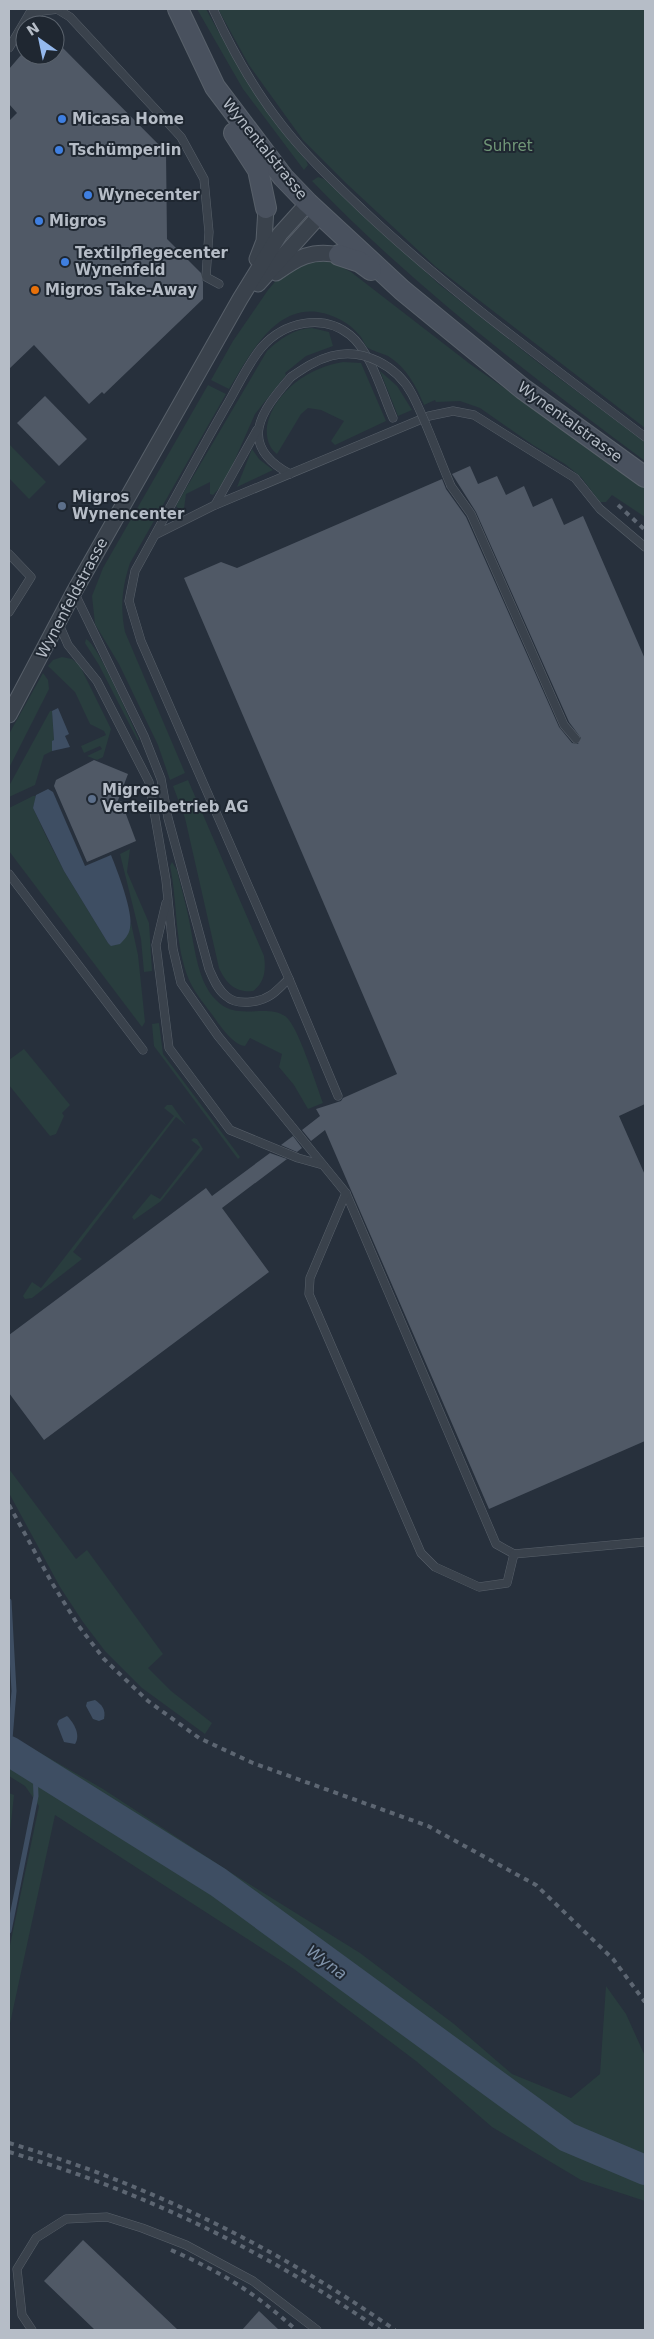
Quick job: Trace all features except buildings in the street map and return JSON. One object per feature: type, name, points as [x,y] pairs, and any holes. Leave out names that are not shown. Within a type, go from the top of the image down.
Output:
[{"type":"main road","name":"Wynentalstrasse","points":[[167,9],[187,54],[211,99],[258,170],[266,208]]},
{"type":"main road","name":"Wynentalstrasse","points":[[178,9],[215,87],[283,177],[314,209],[402,290],[523,388],[645,477]]},
{"type":"main road","name":"Wynentalstrasse","points":[[339,255],[360,262],[402,290]]},
{"type":"street","name":"Wynenfeldstrasse","points":[[240,299],[264,241],[266,208]]},
{"type":"street","name":"Wynenfeldstrasse","points":[[253,290],[314,209]]},
{"type":"street","name":"Wynenfeldstrasse","points":[[9,715],[74,592],[240,299],[280,234],[314,209]]},
{"type":"street","name":"Wynenfeldstrasse","points":[[240,299],[297,258],[311,253],[339,255]]},
{"type":"lane","points":[[35,15],[42,11],[58,9],[70,17],[181,137],[204,179],[209,232],[206,277],[219,284]]},
{"type":"lane","points":[[213,9],[228,42],[281,124],[319,168],[411,254],[522,344],[645,437]]},
{"type":"lane","points":[[338,1096],[289,979],[141,641],[129,601],[135,571],[204,444],[262,347],[276,335],[294,325],[312,322],[335,326],[350,335],[363,349],[393,418]]},
{"type":"lane","points":[[215,505],[257,430],[264,411],[291,377],[310,364],[332,355],[356,354],[379,360],[400,378],[412,394],[451,486],[471,514],[564,725],[576,739]]},
{"type":"lane","points":[[155,535],[215,505],[429,416],[453,411],[474,415],[575,478],[600,509],[645,547]]},
{"type":"lane","points":[[257,430],[264,452],[268,458],[273,464],[290,474]]},
{"type":"lane","points":[[9,554],[31,577],[9,612]]},
{"type":"lane","points":[[74,592],[148,745],[161,779],[168,818],[209,969],[216,983],[226,997],[243,1002],[258,1001],[271,995],[289,979]]},
{"type":"lane","points":[[58,622],[68,645],[97,681],[149,782],[168,897],[173,949],[181,983],[218,1036],[346,1193],[496,1544],[514,1554],[645,1542]]},
{"type":"lane","points":[[9,694],[13,693],[29,678]]},
{"type":"lane","points":[[134,751],[148,745]]},
{"type":"lane","points":[[160,851],[177,848]]},
{"type":"lane","points":[[9,874],[143,1050]]},
{"type":"lane","points":[[168,897],[156,945],[169,1048],[230,1130],[298,1158],[323,1166]]},
{"type":"lane","points":[[346,1193],[310,1278],[309,1294],[421,1553],[435,1567],[480,1587],[507,1583],[514,1554]]},
{"type":"lane","points":[[32,2330],[22,2315],[17,2269],[36,2238],[66,2219],[106,2217],[142,2228],[203,2254],[253,2282],[317,2330]]},
{"type":"green space","points":[[197,9],[206,9],[264,106],[306,160],[308,165],[304,170],[243,89]]},
{"type":"green space","name":"Suhret","points":[[218,9],[645,9],[645,428],[436,267],[347,184],[303,140],[249,65]]},
{"type":"green space","points":[[318,177],[324,179],[440,285],[540,364],[645,442],[645,461],[515,362],[431,293],[390,257],[312,181]]},
{"type":"green space","points":[[308,260],[330,261],[351,272],[470,364],[645,487],[645,517],[612,495],[606,502],[600,502],[581,477],[565,464],[533,445],[480,408],[460,401],[436,402],[435,400],[424,405],[418,391],[401,366],[388,356],[367,347],[361,337],[344,322],[321,312],[302,312],[286,318],[272,328],[248,357],[229,389],[211,380],[233,341],[268,290],[280,276]]},
{"type":"green space","points":[[312,328],[329,332],[333,346],[306,356],[285,373],[286,375],[255,414],[225,482],[213,495],[210,494],[210,482],[186,494],[184,509],[180,510],[176,506],[178,502],[267,351],[287,335],[299,330]]},
{"type":"green space","points":[[343,362],[361,363],[386,421],[335,445],[331,441],[344,421],[321,410],[308,408],[301,414],[277,454],[267,438],[267,426],[277,402],[285,392],[306,375],[318,369]]},
{"type":"green space","points":[[380,371],[397,386],[412,410],[398,416]]},
{"type":"green space","points":[[208,385],[226,394],[130,563],[123,597],[125,632],[185,773],[170,780],[158,745],[119,664],[95,624],[92,596],[103,568]]},
{"type":"green space","points":[[9,444],[46,482],[29,499],[9,478]]},
{"type":"green space","points":[[252,449],[259,459],[273,470],[237,487]]},
{"type":"green space","points":[[86,639],[106,668],[139,739],[138,741],[99,665],[85,643]]},
{"type":"green space","points":[[62,657],[72,659],[80,666],[111,729],[103,757],[97,760],[87,756],[102,749],[100,746],[84,753],[81,746],[106,735],[104,731],[90,724],[75,692],[48,666],[53,660]]},
{"type":"green space","points":[[43,673],[48,680],[49,689],[9,768],[9,734]]},
{"type":"green space","points":[[50,711],[52,711],[54,740],[52,742],[52,751],[44,755],[35,785],[9,797],[9,786]]},
{"type":"green space","points":[[188,780],[264,956],[264,975],[260,984],[253,991],[236,989],[228,982],[219,968],[185,818],[173,786]]},
{"type":"green space","points":[[36,796],[33,808],[48,840],[64,871],[108,943],[111,945],[130,928],[131,923],[138,955],[145,1022],[142,1027],[9,851],[9,808]]},
{"type":"green space","points":[[130,849],[127,872],[149,923],[152,971],[144,972],[141,939],[120,854]]},
{"type":"green space","points":[[172,862],[177,870],[198,965],[210,993],[224,1006],[233,1010],[269,1011],[285,1016],[301,1043],[323,1103],[308,1109],[294,1085],[279,1067],[282,1054],[250,1038],[245,1046],[238,1044],[223,1030],[196,993],[190,982],[181,954],[170,866]]},
{"type":"green space","points":[[159,1023],[163,1054],[240,1157],[238,1159],[154,1046],[152,1024]]},
{"type":"green space","points":[[24,1049],[70,1105],[62,1113],[64,1116],[56,1134],[50,1136],[9,1085],[9,1060]]},
{"type":"green space","points":[[167,1105],[172,1105],[186,1125],[176,1117],[73,1252],[82,1259],[32,1298],[25,1299],[23,1296],[32,1282],[41,1288],[174,1116],[164,1108]]},
{"type":"green space","points":[[197,1139],[203,1149],[161,1201],[134,1220],[132,1217],[151,1194],[160,1199],[200,1147],[191,1140]]},
{"type":"green space","points":[[9,1469],[76,1559],[87,1550],[163,1654],[148,1668],[171,1691],[212,1723],[205,1734],[142,1688],[105,1651],[83,1622],[60,1587],[9,1493]]},
{"type":"green space","points":[[18,1740],[103,1789],[230,1872],[360,1953],[454,2024],[512,2074],[571,2098],[600,2074],[606,1986],[626,2014],[645,2056],[645,2201],[581,2180],[492,2127],[416,2061],[294,1969],[55,1815],[9,2028],[9,1950],[39,1806],[25,1786],[9,1776],[9,1751]]},
{"type":"green space","points":[[9,1793],[14,1795],[9,1840]]},
{"type":"water","points":[[58,708],[69,734],[65,736],[70,747],[52,751],[52,741],[54,740],[52,711]]},
{"type":"water","points":[[48,789],[53,792],[85,866],[111,855],[124,891],[131,921],[129,933],[120,944],[111,946],[108,943],[64,871],[33,808],[36,795]]},
{"type":"water","points":[[95,1700],[104,1710],[104,1719],[99,1721],[93,1719],[86,1706],[87,1702]]},
{"type":"water","points":[[67,1716],[76,1729],[77,1740],[75,1744],[64,1742],[57,1724],[59,1720]]},
{"type":"waterway","points":[[9,1601],[14,1691],[9,1751]]},
{"type":"waterway","name":"Wyna","points":[[9,1751],[218,1882],[567,2137],[645,2170]]},
{"type":"waterway","points":[[9,1931],[36,1796],[35,1769]]},
{"type":"railway","points":[[618,505],[645,530]]},
{"type":"railway","points":[[9,1505],[52,1583],[78,1625],[104,1659],[148,1701],[199,1738],[253,1763],[428,1826],[536,1885],[613,1959],[645,2002]]},
{"type":"railway","points":[[9,2143],[61,2159],[111,2178],[161,2198],[210,2221],[304,2272],[395,2330]]},
{"type":"railway","points":[[9,2152],[107,2185],[202,2226],[293,2274],[380,2330]]},
{"type":"railway","points":[[171,2250],[237,2284],[296,2330]]},
{"type":"place","name":"Micasa Home","points":[[62,119]]},
{"type":"place","name":"Tschümperlin","points":[[59,150]]},
{"type":"place","name":"Wynecenter","points":[[88,195]]},
{"type":"place","name":"Migros","points":[[39,221]]},
{"type":"place","name":"Textilpflegecenter Wynenfeld","points":[[65,262]]},
{"type":"place","name":"Migros Take-Away","points":[[35,290]]},
{"type":"place","name":"Migros Wynencenter","points":[[62,506]]},
{"type":"place","name":"Migros Verteilbetrieb AG","points":[[92,799]]}]
